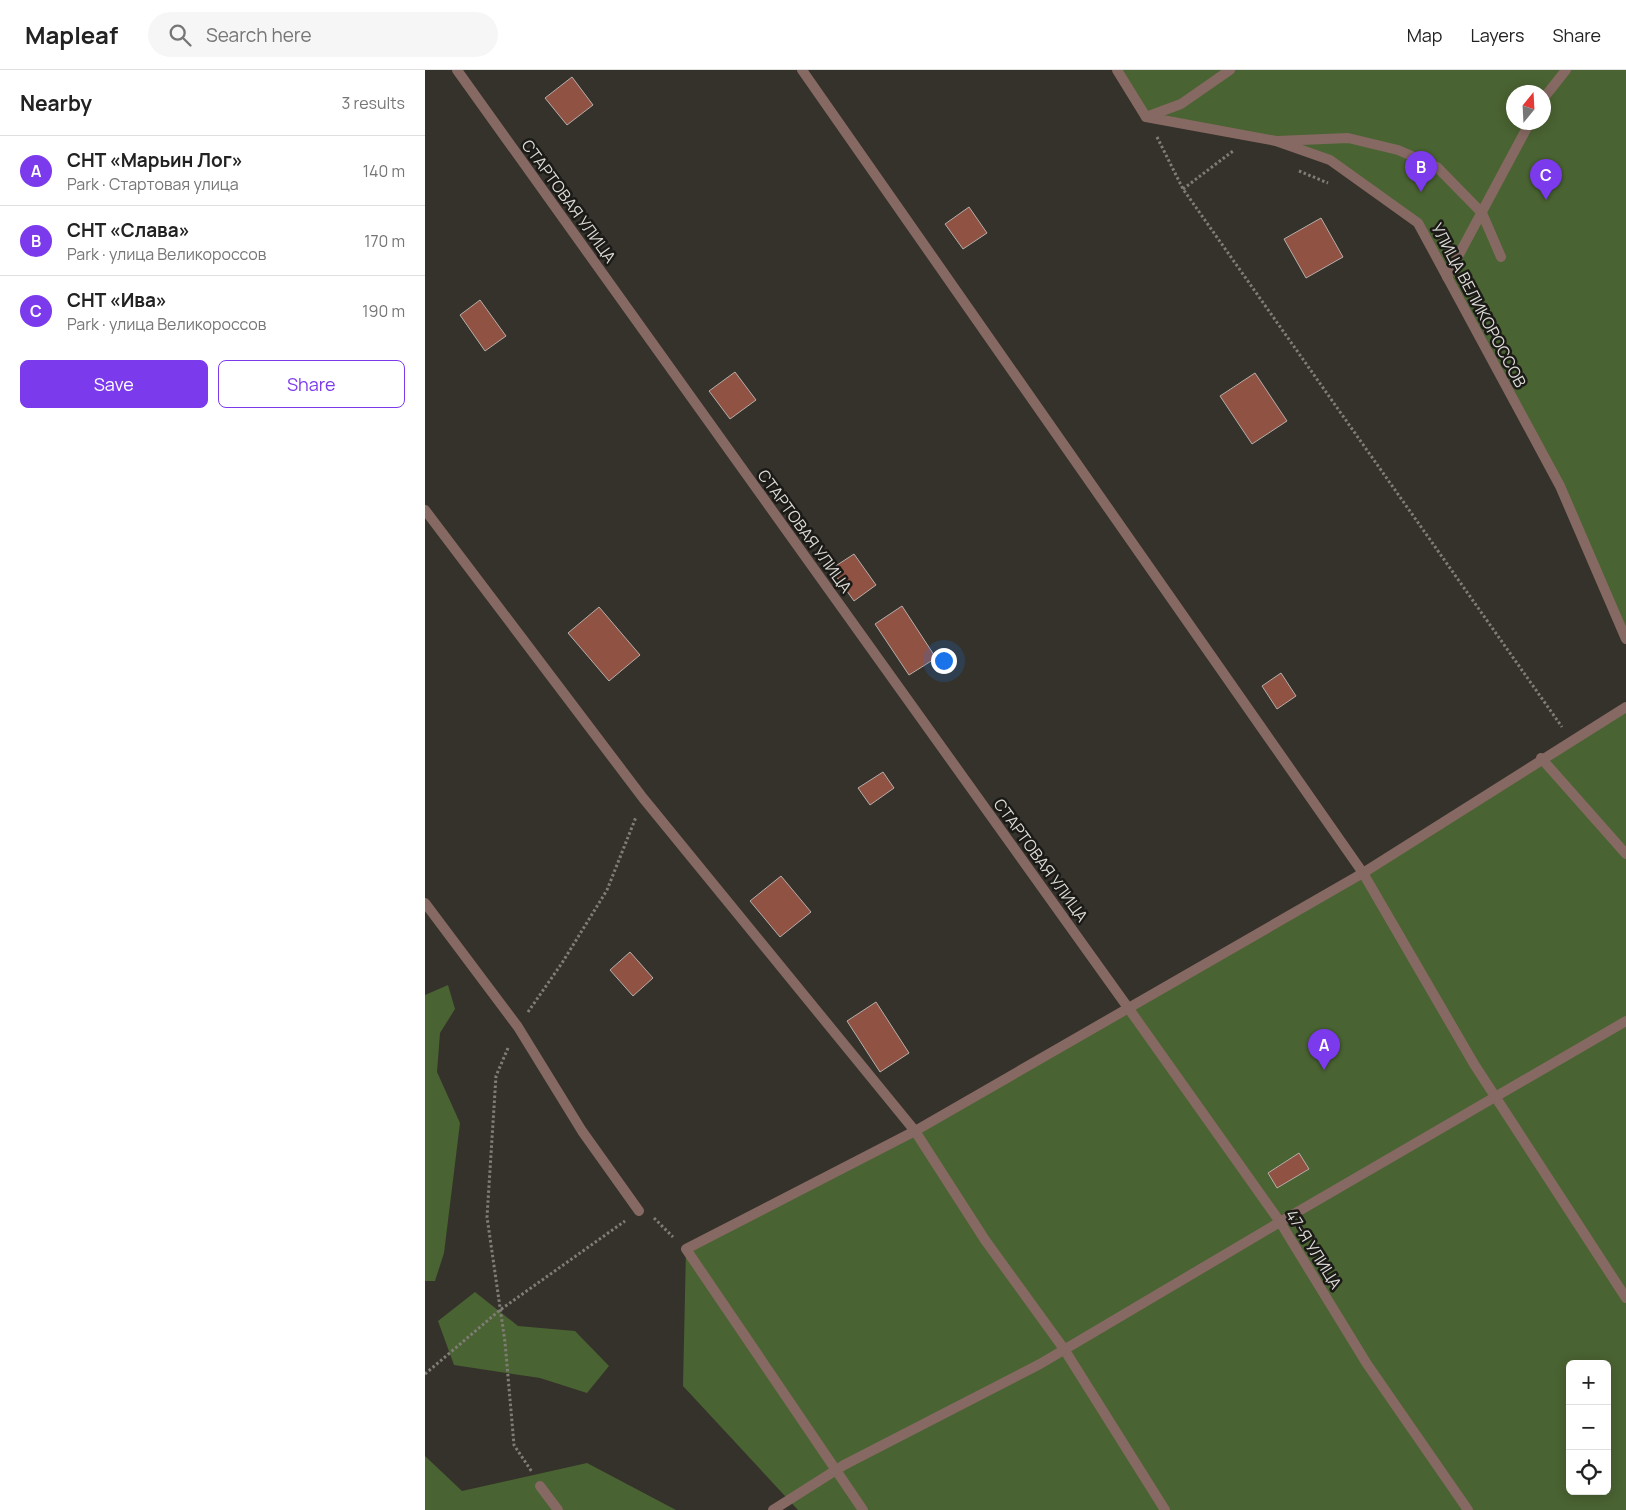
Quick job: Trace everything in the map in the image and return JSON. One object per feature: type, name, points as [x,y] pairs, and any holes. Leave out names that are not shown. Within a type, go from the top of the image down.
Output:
[{"type":"street","name":"СТАРТОВАЯ УЛИЦА","points":[[457,70],[1129,1009]]},
{"type":"street","points":[[802,70],[1363,872],[1495,1097],[1626,1298]]},
{"type":"street","points":[[1117,70],[1146,117],[1181,104],[1230,70]]},
{"type":"street","points":[[1551,89],[1566,70]]},
{"type":"street","name":"УЛИЦА ВЕЛИКОРОССОВ","points":[[1146,117],[1276,141],[1330,160],[1418,223],[1560,486],[1626,638]]},
{"type":"street","points":[[1447,276],[1526,130]]},
{"type":"street","points":[[1276,141],[1348,138],[1398,150],[1437,167],[1482,213],[1501,258]]},
{"type":"street","points":[[425,510],[643,798],[915,1131],[985,1240],[1063,1349],[1165,1510]]},
{"type":"street","points":[[863,1510],[686,1249],[915,1131],[1129,1009],[1363,872],[1541,758],[1626,707]]},
{"type":"street","points":[[1541,758],[1626,854]]},
{"type":"street","points":[[425,904],[517,1027],[582,1131],[639,1212]]},
{"type":"street","name":"47-Я УЛИЦА","points":[[1129,1009],[1280,1222],[1367,1364],[1468,1510]]},
{"type":"street","points":[[773,1510],[836,1470],[1040,1364],[1626,1020]]},
{"type":"street","points":[[540,1486],[558,1510]]},
{"type":"path","points":[[1146,117],[1183,189],[1572,741]]},
{"type":"path","points":[[1183,189],[1234,151]]},
{"type":"path","points":[[1294,168],[1329,184]]},
{"type":"path","points":[[540,1486],[514,1445],[500,1310],[487,1217],[496,1076],[517,1027],[562,963],[607,890],[643,798]]},
{"type":"path","points":[[425,1374],[500,1310],[639,1212],[653,1217],[686,1249]]},
{"type":"green space","points":[[1117,70],[1626,70],[1626,639],[1560,486],[1418,223],[1330,160],[1276,141],[1146,117]]},
{"type":"green space","points":[[1626,707],[1626,1510],[798,1510],[683,1386],[686,1249],[915,1131],[1362,873]]},
{"type":"green space","points":[[448,985],[455,1009],[440,1033],[437,1072],[460,1123],[444,1253],[435,1281],[425,1281],[425,995]]},
{"type":"green space","points":[[475,1292],[518,1326],[575,1331],[609,1366],[587,1393],[540,1378],[454,1365],[438,1321]]},
{"type":"green space","points":[[425,1456],[462,1491],[587,1463],[676,1510],[425,1510]]},
{"type":"building","points":[[572,77],[593,105],[567,125],[545,98]]},
{"type":"building","points":[[969,207],[987,233],[963,249],[945,224]]},
{"type":"building","points":[[1321,218],[1343,257],[1306,278],[1284,239]]},
{"type":"building","points":[[480,300],[506,336],[485,351],[460,315]]},
{"type":"building","points":[[735,372],[756,400],[730,419],[709,391]]},
{"type":"building","points":[[1255,373],[1287,421],[1252,444],[1220,396]]},
{"type":"building","points":[[854,554],[876,585],[854,601],[831,569]]},
{"type":"building","points":[[902,606],[936,658],[909,675],[875,624]]},
{"type":"building","points":[[599,607],[640,655],[609,681],[568,633]]},
{"type":"building","points":[[1281,673],[1296,696],[1277,709],[1262,686]]},
{"type":"building","points":[[883,772],[894,788],[870,805],[858,788]]},
{"type":"building","points":[[781,876],[811,912],[780,937],[750,901]]},
{"type":"building","points":[[630,952],[653,978],[633,996],[610,970]]},
{"type":"building","points":[[876,1002],[909,1053],[880,1072],[847,1021]]},
{"type":"building","points":[[1299,1153],[1309,1169],[1277,1188],[1268,1173]]},
{"type":"place","name":"СНТ «Слава»","points":[[1421,192]]},
{"type":"place","name":"СНТ «Ива»","points":[[1546,200]]},
{"type":"place","name":"СНТ «Марьин Лог»","points":[[1324,1070]]}]
